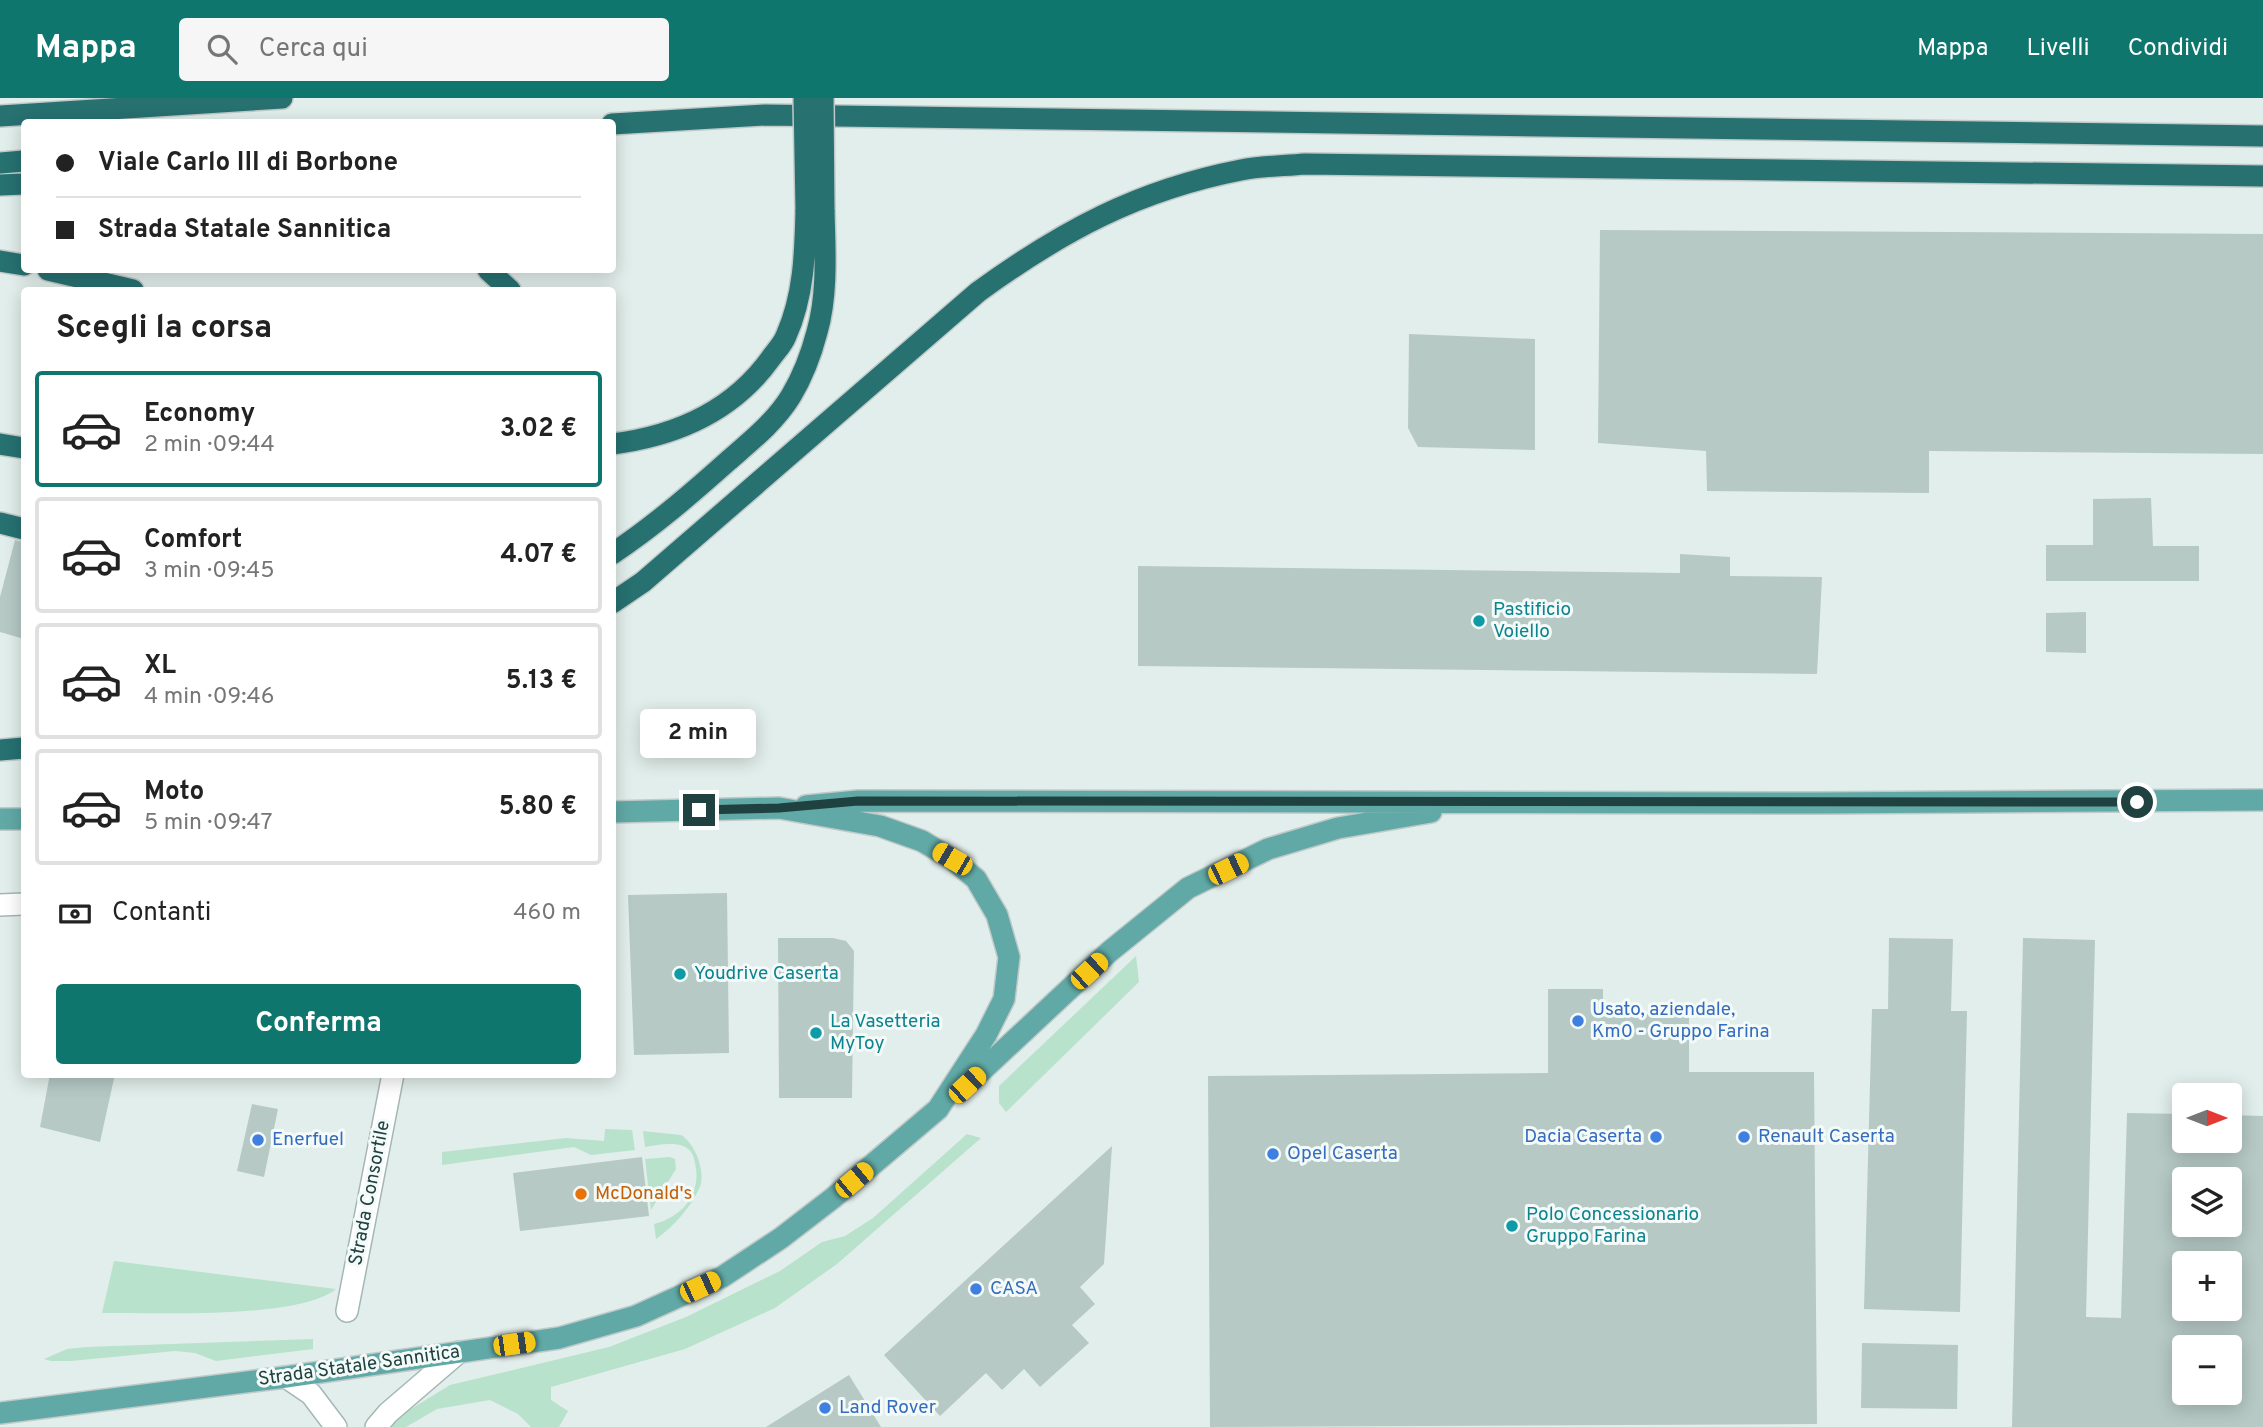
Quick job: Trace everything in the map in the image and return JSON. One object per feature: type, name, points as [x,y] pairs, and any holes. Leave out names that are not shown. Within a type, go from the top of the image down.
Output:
[{"type":"highway","points":[[0,116],[282,98]]},
{"type":"highway","points":[[616,551],[644,533],[769,425],[790,398],[806,368],[818,329],[825,272],[815,210],[804,98]]},
{"type":"highway","points":[[616,443],[647,439],[697,422],[734,399],[762,371],[786,338],[799,297],[815,210],[822,98]]},
{"type":"highway","points":[[616,124],[765,115],[2263,136]]},
{"type":"highway","points":[[0,163],[21,161]]},
{"type":"highway","points":[[616,600],[643,582],[978,292],[1028,256],[1073,229],[1124,205],[1194,181],[1244,169],[1305,164],[2263,176]]},
{"type":"highway","points":[[0,185],[21,184]]},
{"type":"highway","points":[[0,261],[21,264]]},
{"type":"highway","points":[[61,273],[120,287]]},
{"type":"highway","points":[[491,273],[507,287]]},
{"type":"highway","points":[[0,444],[21,448]]},
{"type":"highway","points":[[0,523],[21,528]]},
{"type":"highway","points":[[0,750],[21,748]]},
{"type":"main road","points":[[779,808],[858,801],[1498,803],[2263,800]]},
{"type":"main road","points":[[2217,801],[2263,806]]},
{"type":"main road","points":[[938,1109],[1110,952],[1188,888],[1268,849],[1338,828],[1498,803]]},
{"type":"main road","name":"Strada Statale Sannitica","points":[[0,1413],[286,1377],[559,1338],[636,1316],[722,1277],[781,1238],[938,1109],[986,1035],[1004,999],[1009,957],[997,915],[976,879],[952,859],[922,841],[880,826],[779,808],[616,812]]},
{"type":"main road","points":[[0,819],[21,819]]},
{"type":"street","points":[[0,905],[21,904]]},
{"type":"street","name":"Strada Consortile","points":[[347,1311],[392,1078]]},
{"type":"street","points":[[376,1427],[388,1413],[459,1352]]},
{"type":"street","points":[[286,1377],[311,1394],[337,1427]]},
{"type":"green space","points":[[1136,956],[1139,982],[1006,1112],[999,1103],[999,1086]]},
{"type":"green space","points":[[605,1129],[632,1130],[635,1150],[591,1155],[574,1147],[442,1165],[442,1152],[566,1138],[604,1141]]},
{"type":"green space","points":[[643,1131],[681,1135],[695,1151],[702,1175],[699,1189],[691,1203],[675,1223],[656,1239],[654,1224],[682,1210],[693,1194],[696,1174],[694,1158],[688,1149],[674,1144],[645,1147]]},
{"type":"green space","points":[[967,1134],[981,1138],[837,1264],[775,1308],[685,1349],[551,1387],[551,1400],[568,1411],[559,1427],[531,1427],[518,1414],[490,1400],[437,1409],[406,1427],[388,1427],[393,1420],[450,1385],[609,1347],[686,1317],[780,1271],[822,1242],[845,1236],[873,1218]]},
{"type":"green space","points":[[645,1159],[675,1159],[676,1169],[651,1210]]},
{"type":"green space","points":[[114,1261],[336,1289],[317,1299],[259,1310],[102,1313]]},
{"type":"green space","points":[[313,1339],[313,1349],[216,1361],[195,1353],[175,1351],[71,1361],[44,1359],[67,1349],[87,1347]]},
{"type":"building","points":[[1600,230],[2263,234],[2263,454],[1929,451],[1929,493],[1707,491],[1706,451],[1598,443]]},
{"type":"building","points":[[1409,334],[1535,339],[1535,450],[1418,447],[1408,428]]},
{"type":"building","points":[[2151,498],[2153,546],[2199,546],[2199,581],[2046,581],[2046,545],[2093,545],[2093,499]]},
{"type":"building","points":[[15,540],[21,541],[21,638],[0,632],[0,597]]},
{"type":"building","name":"Pastificio Voiello","points":[[1680,554],[1730,557],[1730,576],[1822,577],[1817,674],[1138,666],[1138,566],[1680,573]]},
{"type":"building","points":[[2086,612],[2086,653],[2046,652],[2046,613]]},
{"type":"building","name":"Youdrive Caserta","points":[[727,893],[729,1053],[634,1055],[628,895]]},
{"type":"building","name":"La Vasetteria MyToy","points":[[778,938],[833,938],[846,941],[854,951],[852,1098],[779,1098]]},
{"type":"building","points":[[1889,938],[1953,939],[1951,1011],[1967,1011],[1960,1312],[1864,1309],[1872,1009],[1888,1009]]},
{"type":"building","points":[[2023,938],[2095,940],[2086,1317],[2121,1318],[2127,1113],[2172,1114],[2172,1153],[2242,1153],[2242,1115],[2263,1116],[2263,1427],[2012,1427]]},
{"type":"building","name":"Polo Concessionario Gruppo Farina","points":[[1548,989],[1603,989],[1603,1014],[1689,1014],[1689,1072],[1814,1072],[1817,1424],[1210,1427],[1208,1076],[1548,1073]]},
{"type":"building","points":[[49,1078],[114,1078],[100,1142],[40,1127]]},
{"type":"building","name":"Enerfuel","points":[[252,1104],[278,1109],[264,1177],[237,1171]]},
{"type":"building","points":[[1112,1146],[1104,1264],[1080,1287],[1095,1304],[1072,1325],[1089,1343],[1040,1387],[1024,1369],[1002,1390],[986,1373],[940,1416],[884,1355]]},
{"type":"building","name":"McDonald's","points":[[642,1157],[649,1216],[520,1231],[513,1173]]},
{"type":"building","points":[[1862,1343],[1958,1345],[1957,1409],[1861,1408]]},
{"type":"building","points":[[849,1375],[881,1427],[766,1427]]},
{"type":"place","name":"Pastificio Voiello","points":[[1479,621]]},
{"type":"place","name":"Youdrive Caserta","points":[[680,974]]},
{"type":"place","name":"Usato, aziendale, Km0 - Gruppo Farina","points":[[1578,1021]]},
{"type":"place","name":"La Vasetteria MyToy","points":[[816,1033]]},
{"type":"place","name":"Dacia Caserta","points":[[1656,1137]]},
{"type":"place","name":"Renault Caserta","points":[[1744,1137]]},
{"type":"place","name":"Enerfuel","points":[[258,1140]]},
{"type":"place","name":"Opel Caserta","points":[[1273,1154]]},
{"type":"place","name":"McDonald's","points":[[581,1194]]},
{"type":"place","name":"Polo Concessionario Gruppo Farina","points":[[1512,1226]]},
{"type":"place","name":"CASA","points":[[976,1289]]},
{"type":"place","name":"Land Rover","points":[[825,1408]]},
{"type":"route","points":[[699,810],[779,808],[858,801],[2137,802]]}]
